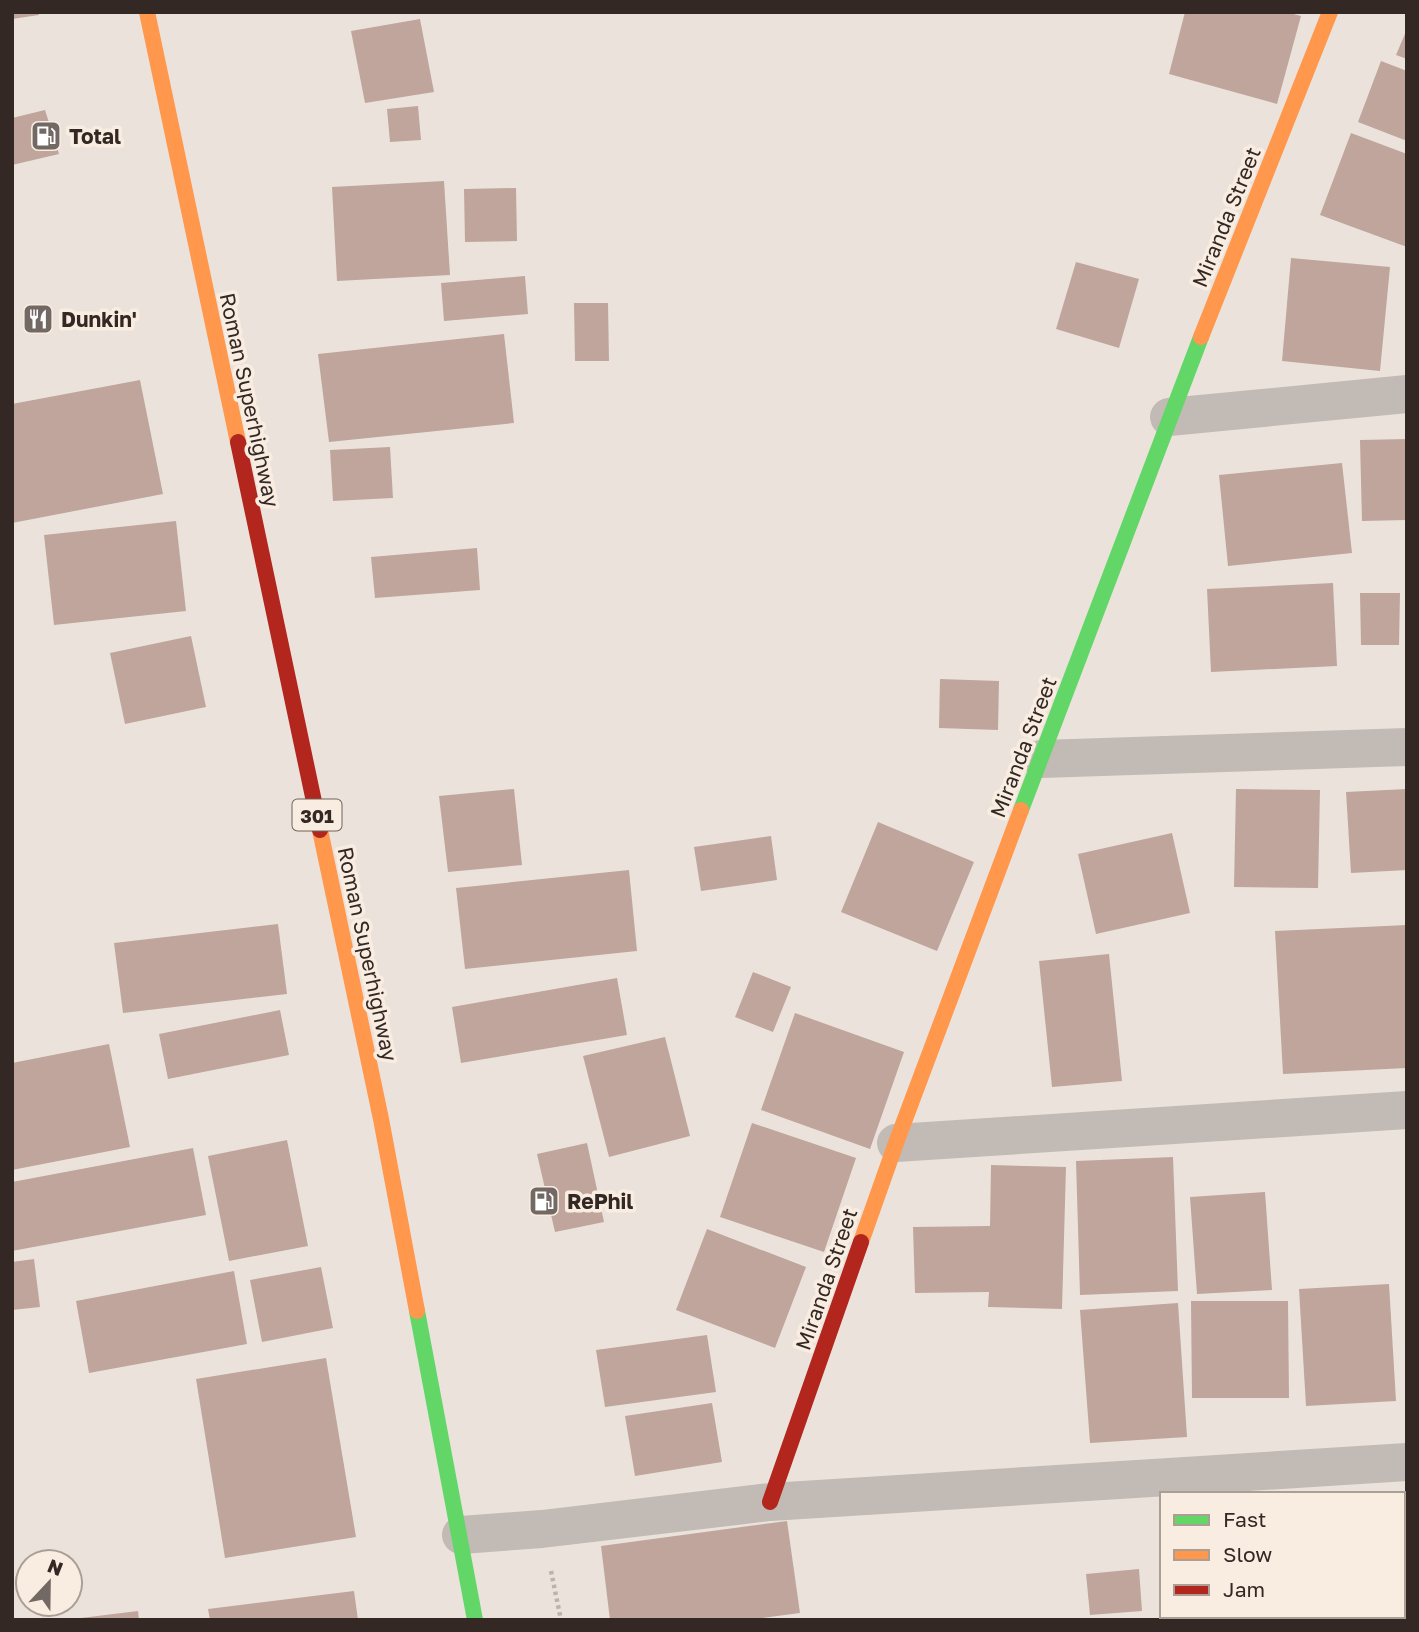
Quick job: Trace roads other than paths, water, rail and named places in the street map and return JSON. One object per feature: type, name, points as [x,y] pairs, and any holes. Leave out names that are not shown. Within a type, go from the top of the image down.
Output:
[{"type":"main road","name":"Roman Superhighway","points":[[147,12],[381,1119],[475,1620]]},
{"type":"main road","name":"Miranda Street","points":[[770,1502],[896,1143],[1169,417],[1330,12]]},
{"type":"street","points":[[1169,417],[1407,394]]},
{"type":"street","points":[[1041,759],[1407,747]]},
{"type":"street","points":[[896,1143],[1407,1110]]},
{"type":"street","points":[[461,1535],[542,1529],[770,1502],[1407,1462]]},
{"type":"place","name":"Total","points":[[46,136]]},
{"type":"place","name":"Dunkin'","points":[[38,319]]},
{"type":"place","name":"RePhil","points":[[544,1201]]}]
